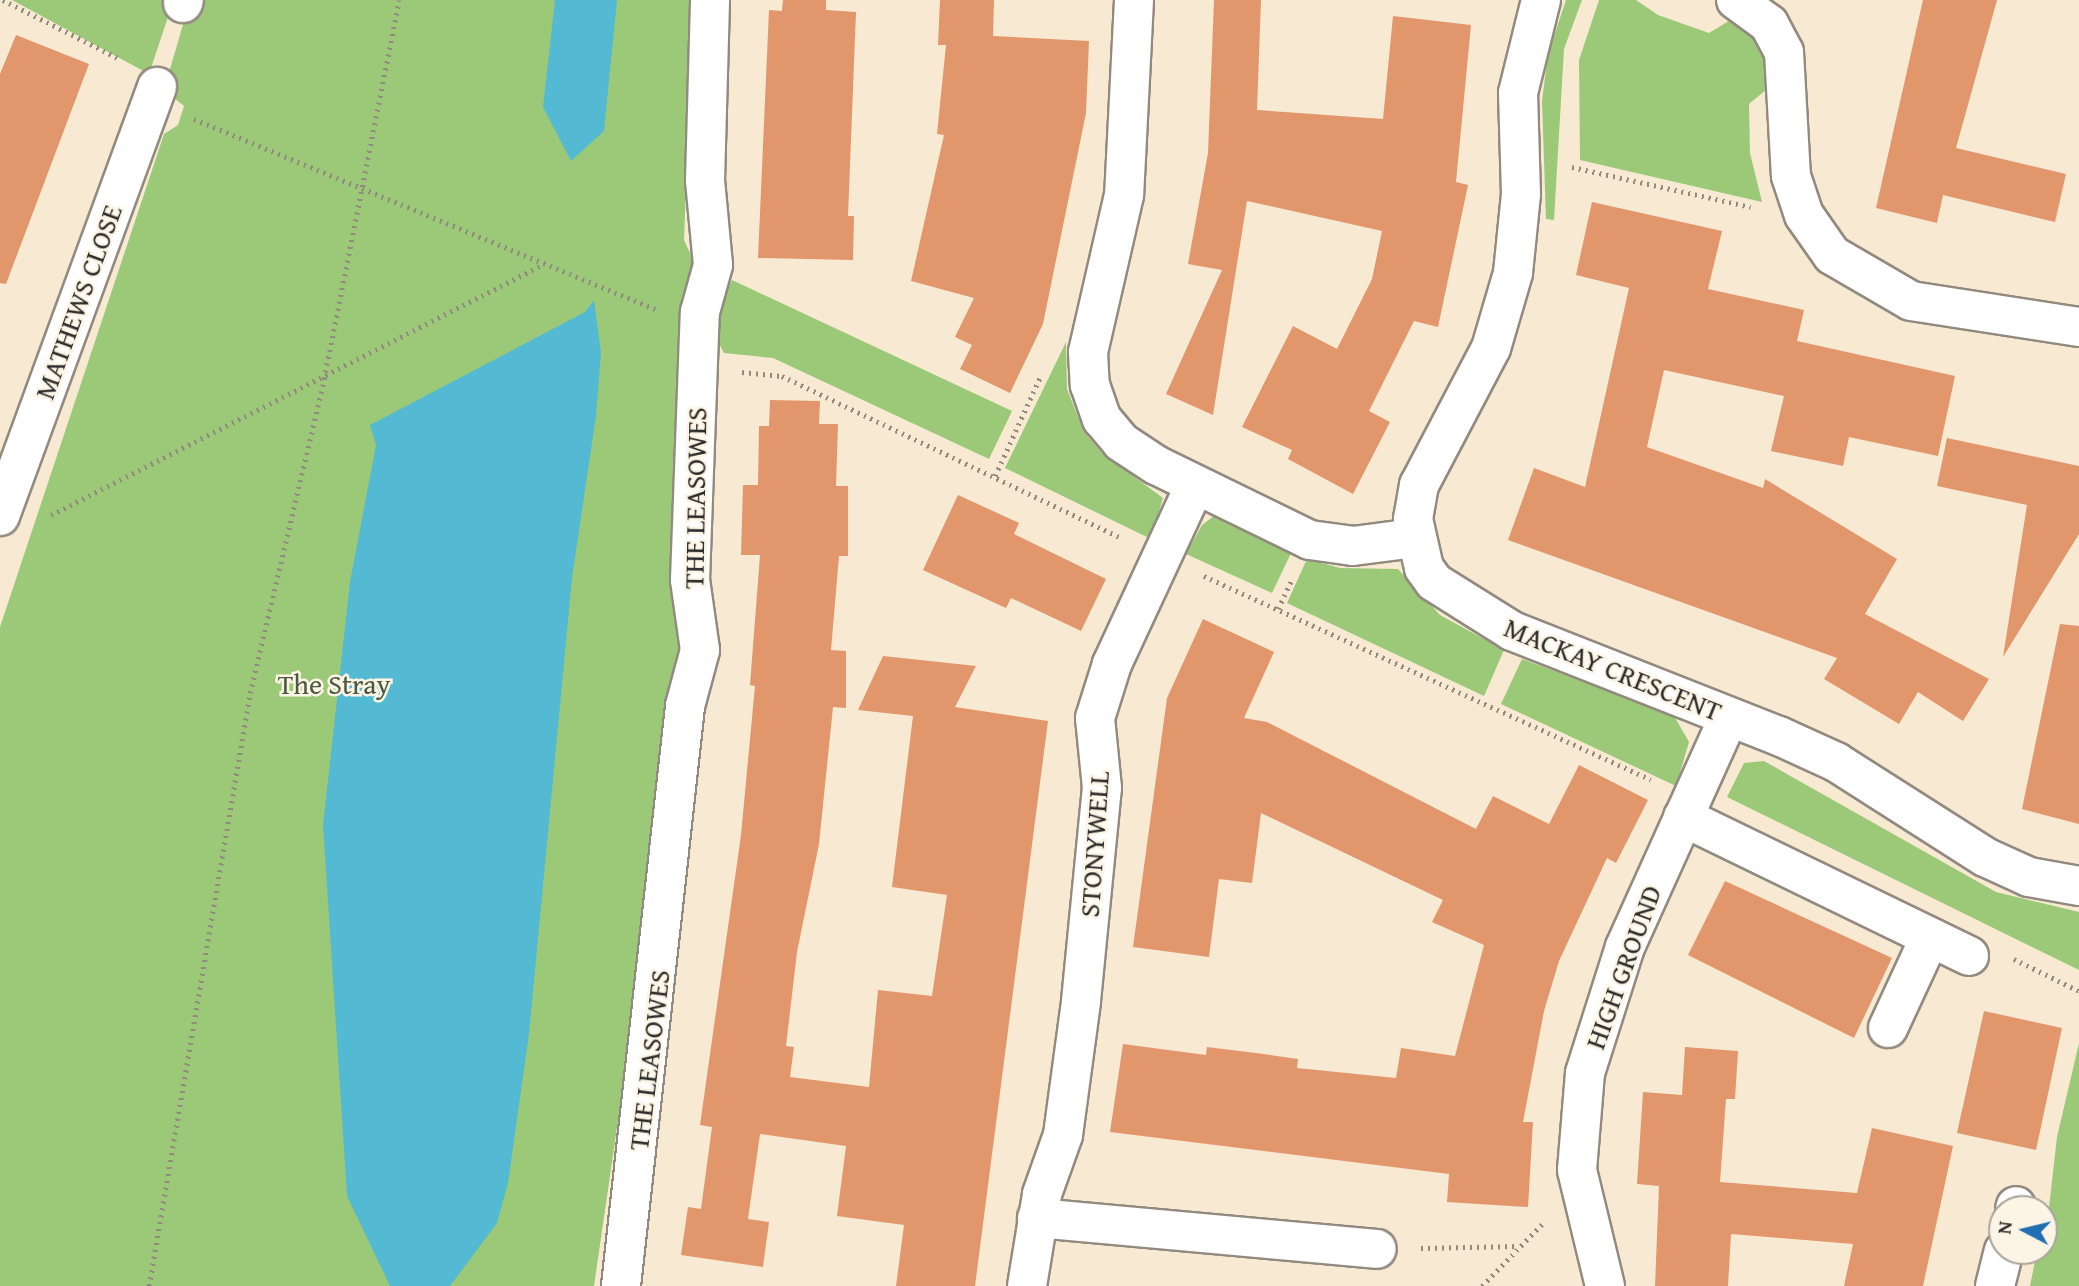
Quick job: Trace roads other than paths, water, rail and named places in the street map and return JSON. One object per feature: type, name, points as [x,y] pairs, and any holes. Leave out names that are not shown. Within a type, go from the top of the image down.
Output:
[{"type":"street","name":"THE LEASOWES","points":[[621,1286],[684,716],[700,650],[690,580],[700,312],[713,265],[705,181],[710,0]]},
{"type":"street","points":[[1134,0],[1124,195],[1091,329],[1090,386],[1102,419],[1121,442],[1195,485],[1322,544],[1415,538]]},
{"type":"street","name":"MACKAY CRESCENT","points":[[1541,0],[1518,93],[1518,233],[1504,313],[1419,485],[1415,538],[1434,582],[1512,631],[1836,762],[2011,870],[2079,886]]},
{"type":"street","points":[[1736,0],[1769,24],[1784,52],[1791,176],[1804,215],[1832,254],[1890,294],[1939,309],[2079,327]]},
{"type":"street","name":"MATHEWS CLOSE","points":[[0,516],[157,87]]},
{"type":"street","name":"STONYWELL","points":[[1027,1286],[1037,1218],[1063,1135],[1081,1001],[1102,788],[1094,718],[1195,485]]},
{"type":"street","name":"HIGH GROUND","points":[[1605,1286],[1580,1187],[1576,1147],[1593,1042],[1625,947],[1729,717]]},
{"type":"street","points":[[1683,817],[1969,956]]},
{"type":"street","points":[[1888,1028],[1930,937]]},
{"type":"street","points":[[1037,1218],[1377,1249]]},
{"type":"street","points":[[1995,1286],[2000,1265]]},
{"type":"water","points":[[555,0],[617,0],[604,131],[571,161],[543,107]]},
{"type":"water","points":[[594,300],[601,353],[596,416],[572,578],[529,1034],[508,1183],[497,1223],[450,1286],[390,1286],[347,1196],[323,825],[350,582],[376,445],[370,425],[585,312]]},
{"type":"park label","name":"The Stray","points":[[334,684]]}]
